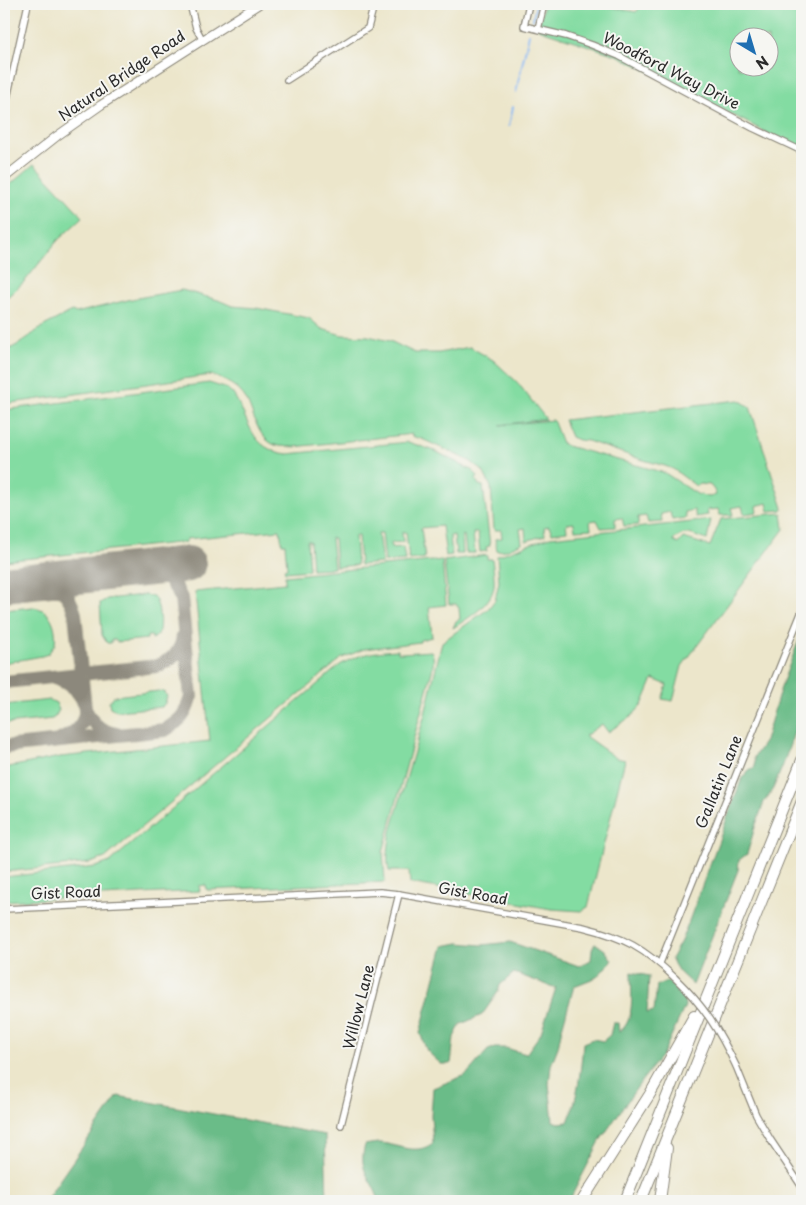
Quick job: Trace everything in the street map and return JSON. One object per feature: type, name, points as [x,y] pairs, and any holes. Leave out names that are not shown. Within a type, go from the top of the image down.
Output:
[{"type":"highway","points":[[625,1201],[802,760]]},
{"type":"highway","points":[[641,1201],[802,801]]},
{"type":"highway","points":[[583,1201],[650,1094],[712,986]]},
{"type":"highway","points":[[660,1201],[670,1132]]},
{"type":"main road","name":"Natural Bridge Road","points":[[4,177],[64,131],[202,39],[259,4]]},
{"type":"street","points":[[4,112],[28,4]]},
{"type":"street","points":[[190,4],[196,28],[202,39]]},
{"type":"street","points":[[287,80],[368,28],[374,4]]},
{"type":"street","name":"Woodford Way Drive","points":[[529,4],[524,26],[592,45],[619,56],[753,128],[802,151]]},
{"type":"street","points":[[538,29],[544,4]]},
{"type":"street","name":"Gallatin Lane","points":[[660,963],[802,611]]},
{"type":"street","name":"Gist Road","points":[[4,909],[380,892],[601,931],[626,941],[660,963],[705,1010],[721,1035],[756,1115],[802,1187]]},
{"type":"street","name":"Willow Lane","points":[[341,1125],[399,894]]},
{"type":"green space","points":[[544,4],[597,4],[636,12],[643,4],[802,4],[802,151],[619,56],[538,29]]},
{"type":"green space","points":[[34,164],[83,217],[58,240],[25,281],[4,300],[4,190]]},
{"type":"green space","points":[[182,290],[232,306],[256,308],[309,318],[322,329],[342,335],[368,336],[390,341],[415,353],[439,353],[470,347],[493,360],[517,382],[546,419],[500,425],[553,420],[562,443],[567,446],[665,473],[697,494],[709,497],[716,495],[710,485],[700,484],[696,486],[673,469],[571,437],[564,420],[739,400],[750,407],[783,508],[782,510],[769,511],[767,503],[756,506],[757,512],[744,514],[742,506],[731,508],[733,515],[720,515],[718,509],[707,510],[708,515],[696,517],[694,510],[685,512],[686,518],[672,520],[670,512],[661,514],[662,522],[648,523],[646,516],[638,517],[638,525],[624,526],[622,518],[615,519],[615,527],[601,528],[597,520],[590,521],[591,529],[575,530],[574,523],[566,524],[567,531],[552,533],[549,526],[544,527],[545,535],[526,541],[525,528],[520,529],[522,543],[506,550],[497,551],[495,539],[502,538],[501,530],[494,530],[491,487],[483,471],[470,461],[422,439],[411,436],[413,434],[294,447],[277,446],[264,437],[246,399],[239,390],[226,381],[211,375],[4,404],[4,352],[19,344],[42,327],[72,311],[76,313],[132,299]]},
{"type":"green space","points":[[209,383],[228,389],[233,394],[258,440],[265,447],[275,451],[288,454],[408,442],[435,451],[473,471],[478,476],[476,480],[479,485],[483,486],[490,546],[486,547],[487,551],[480,552],[478,533],[473,533],[475,553],[466,553],[464,535],[462,536],[463,554],[456,554],[454,535],[450,536],[452,555],[446,556],[442,526],[421,528],[425,558],[409,560],[406,532],[402,532],[403,542],[391,543],[392,548],[403,547],[405,560],[385,562],[382,533],[378,533],[382,563],[360,565],[358,536],[355,536],[357,565],[336,567],[334,538],[331,538],[334,568],[312,569],[310,541],[307,541],[309,570],[285,572],[284,569],[287,568],[285,544],[282,544],[280,530],[186,539],[186,542],[4,561],[4,410]]},
{"type":"green space","points":[[782,513],[784,529],[682,666],[673,701],[662,699],[667,685],[653,679],[642,705],[632,716],[608,732],[602,724],[585,736],[616,758],[625,760],[588,907],[581,911],[551,909],[410,883],[409,871],[389,871],[388,856],[391,831],[425,714],[442,642],[488,609],[495,600],[499,582],[497,556],[550,537],[711,520],[707,540],[685,534],[673,541],[678,544],[683,538],[710,546],[721,519]]},
{"type":"green space","points":[[487,555],[487,559],[492,559],[494,587],[492,594],[478,611],[453,628],[456,621],[460,619],[459,608],[456,604],[449,604],[444,561]]},
{"type":"green space","points":[[442,560],[446,605],[429,607],[432,637],[420,640],[420,642],[364,649],[342,658],[105,858],[90,863],[4,872],[4,768],[60,757],[210,741],[195,592],[285,583],[285,576]]},
{"type":"green space","points":[[143,595],[153,596],[157,604],[160,621],[158,635],[152,639],[152,636],[147,636],[147,639],[117,642],[116,640],[111,640],[111,643],[107,643],[102,635],[100,603],[107,599]]},
{"type":"green space","points":[[33,607],[45,611],[52,620],[55,644],[48,654],[4,663],[4,610]]},
{"type":"green space","points":[[802,632],[802,709],[783,765],[772,791],[764,802],[747,854],[739,860],[738,870],[693,985],[679,972],[671,959],[689,921],[742,778],[749,770],[755,767],[754,757],[765,741],[782,684]]},
{"type":"green space","points":[[398,650],[398,653],[431,651],[433,661],[432,671],[383,852],[385,882],[207,890],[206,885],[199,886],[200,891],[4,901],[4,877],[96,867],[110,862],[340,665],[368,654]]},
{"type":"green space","points":[[164,692],[167,696],[162,707],[117,711],[110,707],[109,702],[114,696]]},
{"type":"green space","points":[[50,700],[56,703],[59,710],[52,719],[4,724],[4,705]]},
{"type":"green space","points":[[510,942],[579,966],[591,960],[592,949],[595,943],[605,950],[612,960],[597,977],[574,986],[558,1047],[551,1065],[549,1084],[553,1121],[558,1123],[568,1122],[577,1093],[583,1043],[593,1039],[603,1041],[610,1035],[613,1023],[618,1023],[619,1032],[628,1021],[632,996],[631,972],[649,976],[647,1013],[654,1011],[657,985],[667,981],[677,988],[684,998],[685,1006],[663,1054],[601,1139],[569,1201],[379,1201],[364,1169],[363,1154],[365,1145],[381,1143],[407,1149],[427,1147],[433,1143],[431,1115],[433,1088],[466,1075],[488,1050],[506,1048],[526,1054],[541,1033],[556,988],[514,973],[500,985],[498,992],[482,1015],[461,1024],[454,1037],[451,1064],[441,1064],[427,1051],[420,1033],[443,946],[458,943],[482,945]]},
{"type":"green space","points":[[118,1096],[325,1135],[327,1201],[45,1201]]},
{"type":"waterway","points":[[533,20],[536,4]]},
{"type":"waterway","points":[[516,92],[529,34]]},
{"type":"waterway","points":[[509,126],[513,107]]},
{"type":"taxiway","points":[[4,747],[165,730],[182,717],[191,697],[181,598],[171,582],[158,573],[145,569]]},
{"type":"taxiway","points":[[32,581],[55,586],[69,599],[75,614],[85,708],[97,726],[105,731],[116,734]]},
{"type":"taxiway","points":[[4,682],[157,666],[175,655],[180,647],[183,636]]},
{"type":"taxiway","points":[[54,678],[75,689],[85,706],[85,715],[81,724],[74,732],[62,739]]},
{"type":"runway","points":[[4,584],[188,564]]}]
